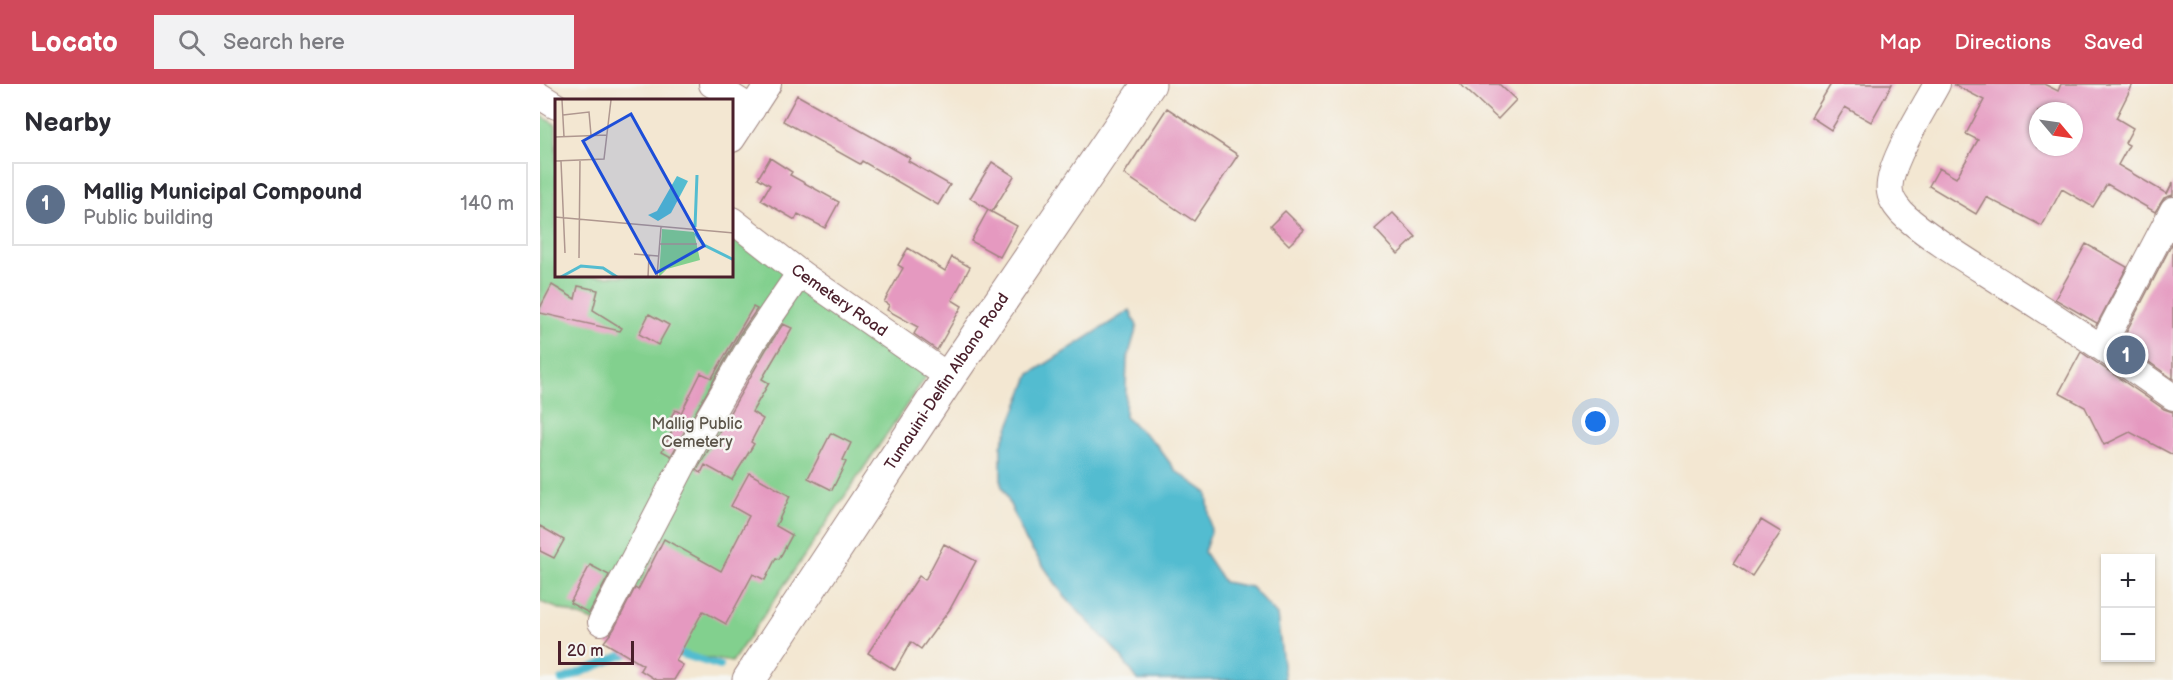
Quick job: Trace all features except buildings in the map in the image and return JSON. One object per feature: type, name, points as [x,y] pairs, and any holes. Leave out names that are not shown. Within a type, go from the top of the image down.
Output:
[{"type":"main road","name":"Tumauini-Delfin Albano Road","points":[[749,680],[949,377],[1149,84]]},
{"type":"street","points":[[712,84],[752,109]]},
{"type":"street","points":[[734,136],[768,84]]},
{"type":"street","points":[[1937,84],[1897,158],[1889,178],[1894,203],[1905,216],[1936,240],[2102,346],[2173,397]]},
{"type":"street","points":[[540,96],[555,105]]},
{"type":"street","points":[[2102,346],[2173,210]]},
{"type":"street","name":"Cemetery Road","points":[[734,221],[800,273],[949,377]]},
{"type":"street","points":[[601,622],[698,436],[754,340],[800,273]]},
{"type":"green space","name":"Mallig Public Cemetery","points":[[540,115],[555,124],[555,278],[734,278],[734,230],[927,375],[732,662],[689,655],[540,602]]},
{"type":"water","points":[[1130,310],[1137,326],[1127,361],[1125,417],[1156,444],[1176,471],[1207,493],[1211,532],[1204,552],[1224,582],[1251,587],[1277,615],[1285,680],[1138,680],[1118,653],[1065,597],[1026,541],[1001,484],[1001,446],[1030,374]]},
{"type":"waterway","points":[[562,680],[633,651]]},
{"type":"waterway","points":[[672,651],[720,666]]},
{"type":"place","name":"Mallig Municipal Compound","points":[[2126,355]]}]
